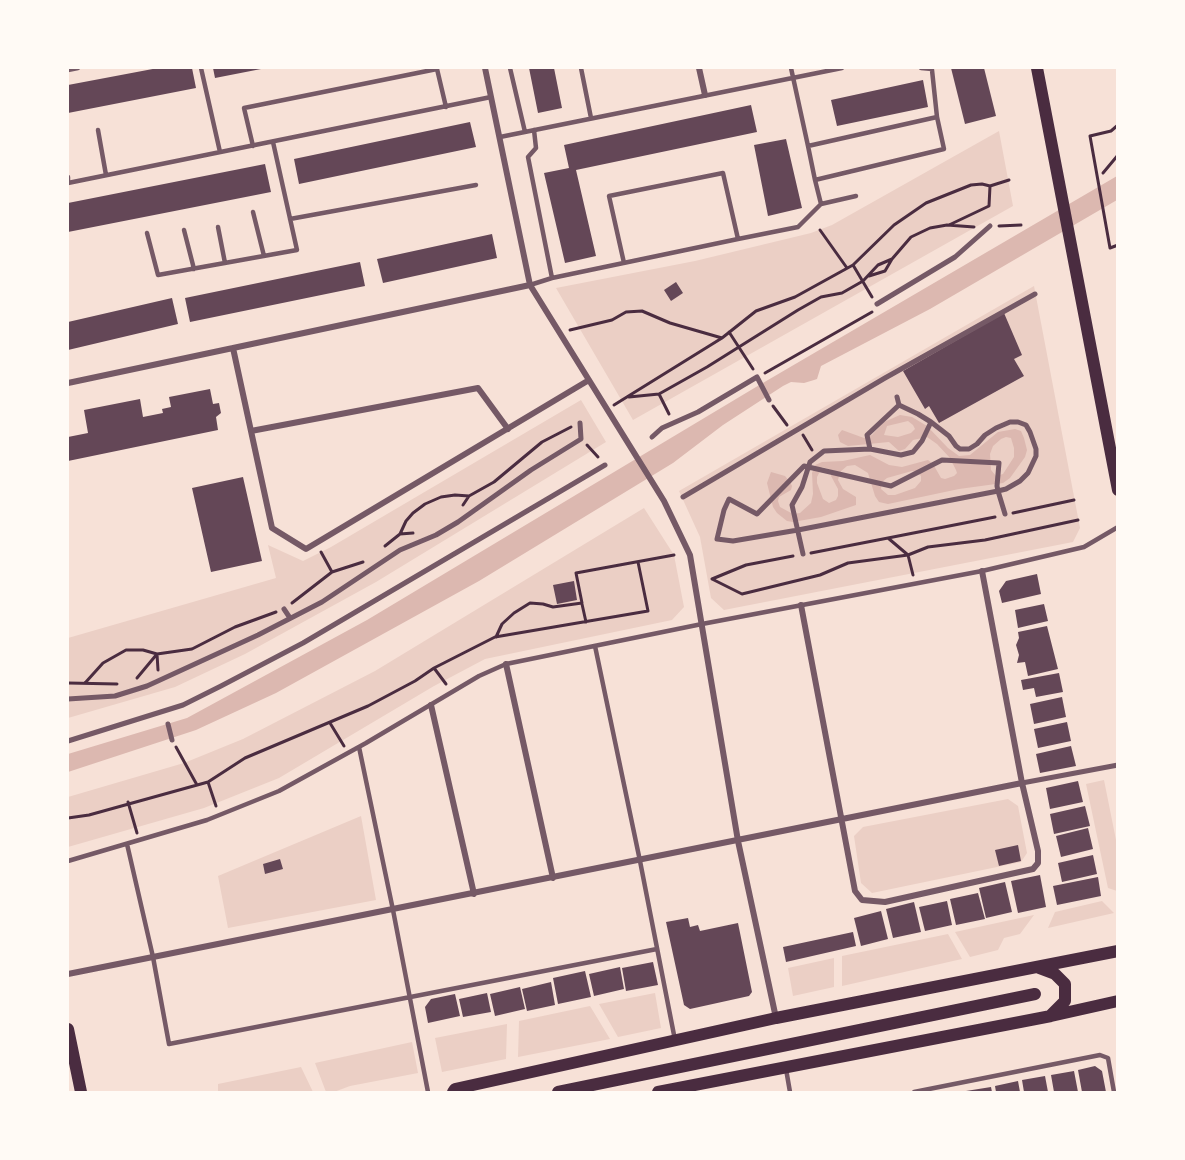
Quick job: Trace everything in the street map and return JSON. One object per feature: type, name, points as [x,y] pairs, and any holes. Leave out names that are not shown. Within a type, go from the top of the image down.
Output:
[{"type":"main road","points":[[1036,68],[1118,490]]},
{"type":"main road","points":[[453,1092],[455,1089],[776,1018],[1118,951]]},
{"type":"main road","points":[[1039,968],[1055,974],[1065,984],[1065,1001],[1051,1016]]},
{"type":"main road","points":[[558,1092],[1035,994]]},
{"type":"main road","points":[[658,1092],[1118,1001]]},
{"type":"main road","points":[[68,1029],[81,1092]]},
{"type":"street","points":[[485,68],[530,285],[664,501],[690,555],[738,841],[776,1018]]},
{"type":"street","points":[[699,68],[705,95]]},
{"type":"street","points":[[878,306],[955,257],[990,226]]},
{"type":"street","points":[[68,383],[530,285]]},
{"type":"street","points":[[683,497],[792,432],[1035,294]]},
{"type":"street","points":[[233,348],[272,528],[306,549],[589,380]]},
{"type":"street","points":[[652,437],[662,428],[698,412],[757,377],[769,400]]},
{"type":"street","points":[[251,430],[478,388],[508,429]]},
{"type":"street","points":[[897,396],[899,405]]},
{"type":"street","points":[[899,405],[918,414],[949,436],[960,449],[969,449],[986,435],[1010,422],[1026,425],[1036,456],[1020,481],[1006,489],[998,489],[797,527],[733,541],[717,539],[729,499],[757,514],[804,466],[891,486],[935,463],[949,460],[999,463],[998,489],[1005,514]]},
{"type":"street","points":[[869,447],[867,435],[899,405]]},
{"type":"street","points":[[68,699],[115,696],[159,680],[258,635],[322,602],[400,550],[436,535],[458,522],[531,470],[581,439],[580,423]]},
{"type":"street","points":[[803,554],[792,505],[811,467],[810,462],[824,451],[869,447],[901,455],[913,452],[922,441],[930,424]]},
{"type":"street","points":[[68,741],[183,705],[221,686],[312,638],[605,465]]},
{"type":"street","points":[[801,605],[855,891],[862,900],[885,902],[1033,869],[1038,863],[1038,851],[1022,783],[982,571]]},
{"type":"street","points":[[284,609],[290,618]]},
{"type":"street","points":[[506,664],[553,878]]},
{"type":"street","points":[[431,705],[474,894]]},
{"type":"street","points":[[168,724],[172,740]]},
{"type":"street","points":[[68,975],[1118,765]]},
{"type":"lane","points":[[68,70],[78,68]]},
{"type":"lane","points":[[201,68],[220,152]]},
{"type":"lane","points":[[510,68],[525,132]]},
{"type":"lane","points":[[581,68],[591,118]]},
{"type":"lane","points":[[791,68],[820,204]]},
{"type":"lane","points":[[500,137],[842,68]]},
{"type":"lane","points":[[815,180],[944,149],[937,117],[933,69],[921,68]]},
{"type":"lane","points":[[253,146],[244,108],[437,69],[446,107]]},
{"type":"lane","points":[[68,177],[68,183],[491,97]]},
{"type":"lane","points":[[808,146],[937,117]]},
{"type":"lane","points":[[534,129],[536,148],[528,157],[552,278]]},
{"type":"lane","points":[[98,130],[106,175]]},
{"type":"lane","points":[[147,233],[158,275],[297,250],[273,141]]},
{"type":"lane","points":[[624,263],[609,196],[723,172],[738,239]]},
{"type":"lane","points":[[290,219],[476,185]]},
{"type":"lane","points":[[530,285],[552,278],[798,227],[820,204],[856,196]]},
{"type":"lane","points":[[254,212],[264,256]]},
{"type":"lane","points":[[218,227],[225,263]]},
{"type":"lane","points":[[184,231],[194,269]]},
{"type":"lane","points":[[68,861],[219,815],[279,791],[479,676],[506,664],[982,571],[1084,547],[1118,527]]},
{"type":"lane","points":[[594,646],[675,1040]]},
{"type":"lane","points":[[359,747],[428,1092]]},
{"type":"lane","points":[[127,844],[153,957],[169,1044],[657,949]]},
{"type":"lane","points":[[914,1092],[1100,1055],[1108,1058],[1114,1092]]},
{"type":"lane","points":[[786,1067],[790,1092]]},
{"type":"path","points":[[1118,125],[1111,130],[1089,136],[1110,248],[1118,245]]},
{"type":"path","points":[[1103,173],[1118,155]]},
{"type":"path","points":[[607,408],[722,338],[756,311],[795,297],[853,265],[894,225],[926,203],[971,185],[990,186],[1009,180]]},
{"type":"path","points":[[868,276],[885,271],[911,237],[930,228],[947,225],[989,206],[990,186]]},
{"type":"path","points":[[820,230],[847,268]]},
{"type":"path","points":[[628,397],[658,394],[821,297],[842,293],[863,281],[878,265],[892,259]]},
{"type":"path","points":[[853,265],[863,281]]},
{"type":"path","points":[[729,332],[757,377],[878,306]]},
{"type":"path","points":[[560,333],[612,320],[626,312],[642,310],[670,323],[722,338]]},
{"type":"path","points":[[658,394],[674,423]]},
{"type":"path","points":[[769,400],[792,432]]},
{"type":"path","points":[[458,512],[469,496],[494,482],[542,442],[580,423]]},
{"type":"path","points":[[799,428],[816,457]]},
{"type":"path","points":[[581,439],[605,465]]},
{"type":"path","points":[[382,548],[400,534],[413,513],[425,504],[441,497],[469,496]]},
{"type":"path","points":[[888,538],[1074,500]]},
{"type":"path","points":[[712,579],[742,594],[820,575],[848,563],[908,555],[928,548],[985,540],[1078,520]]},
{"type":"path","points":[[400,534],[422,532]]},
{"type":"path","points":[[321,552],[332,572]]},
{"type":"path","points":[[586,622],[576,573],[674,555]]},
{"type":"path","points":[[908,555],[915,584]]},
{"type":"path","points":[[85,683],[103,663],[126,651],[143,650],[157,654],[192,649],[235,627],[284,609],[332,572],[365,562]]},
{"type":"path","points":[[68,818],[208,782],[245,758],[368,706],[434,668],[495,638],[648,611],[638,562]]},
{"type":"path","points":[[495,638],[502,624],[530,603],[543,603],[552,607],[582,603]]},
{"type":"path","points":[[136,679],[157,654]]},
{"type":"path","points":[[157,654],[159,680]]},
{"type":"path","points":[[434,668],[452,692]]},
{"type":"path","points":[[68,683],[118,684]]},
{"type":"path","points":[[330,723],[348,753]]},
{"type":"path","points":[[172,740],[197,785]]},
{"type":"path","points":[[208,782],[219,815]]},
{"type":"path","points":[[128,802],[139,840]]},
{"type":"shaded area","points":[[999,131],[1013,206],[633,420],[556,288],[695,261],[811,233],[832,225]]},
{"type":"shaded area","points":[[1117,176],[1117,200],[930,309],[821,366],[817,379],[804,383],[791,382],[783,386],[723,425],[673,463],[479,581],[276,693],[196,730],[68,772],[68,754],[187,718],[367,620],[756,387]]},
{"type":"shaded area","points":[[1034,286],[1080,528],[1073,542],[724,610],[711,598],[700,537],[679,491]]},
{"type":"shaded area","points":[[581,400],[606,442],[376,582],[245,654],[175,687],[68,718],[68,638],[276,578],[268,545],[303,561],[331,547]]},
{"type":"shaded area","points":[[900,415],[912,417],[927,426],[959,456],[970,455],[998,432],[1015,429],[1021,431],[1027,450],[1025,457],[1010,478],[1003,483],[959,489],[888,504],[879,502],[875,496],[868,473],[855,465],[847,466],[840,472],[838,480],[843,489],[856,497],[856,505],[821,517],[793,522],[787,521],[777,513],[773,507],[767,483],[771,472],[785,476],[790,482],[791,490],[779,497],[778,501],[780,507],[793,514],[800,513],[811,503],[812,473],[815,465],[822,462],[843,461],[870,455],[889,465],[902,467],[928,460],[941,478],[945,479],[957,473],[950,458],[927,437],[913,440],[905,449],[899,451],[889,442],[848,446],[840,442],[838,435],[842,430],[864,438],[872,435],[884,422]],"holes":[[[908,421],[915,429],[911,433],[898,437],[884,435],[887,426]],[[1011,438],[1014,457],[1003,474],[996,476],[991,470],[990,454],[993,446],[1001,439]],[[822,467],[832,470],[831,476],[838,489],[836,500],[829,503],[823,499],[817,477]],[[912,471],[921,476],[921,481],[915,488],[888,495],[881,489],[882,482],[887,478]]]},
{"type":"shaded area","points":[[644,508],[674,555],[684,607],[672,620],[485,659],[434,686],[279,778],[204,808],[68,847],[68,797],[184,763],[243,739],[375,671]]},
{"type":"shaded area","points":[[1104,780],[1117,845],[1117,891],[1108,888],[1086,784]]},
{"type":"shaded area","points":[[1008,799],[1018,806],[1027,853],[1021,862],[872,893],[861,883],[854,836],[863,827]]},
{"type":"shaded area","points":[[361,816],[376,900],[228,928],[218,876]]},
{"type":"shaded area","points":[[1102,901],[1114,913],[1048,928],[1055,912]]},
{"type":"shaded area","points":[[1034,915],[1020,934],[1004,938],[998,950],[970,957],[955,932]]},
{"type":"shaded area","points":[[948,934],[962,959],[842,986],[842,956]]},
{"type":"shaded area","points":[[834,958],[834,987],[793,996],[788,968]]},
{"type":"shaded area","points":[[655,993],[661,1028],[618,1037],[599,1004]]},
{"type":"shaded area","points":[[590,1006],[610,1039],[518,1057],[519,1021]]},
{"type":"shaded area","points":[[507,1024],[506,1059],[442,1072],[435,1038]]},
{"type":"shaded area","points":[[412,1042],[418,1073],[326,1092],[315,1063]]},
{"type":"shaded area","points":[[301,1067],[313,1092],[218,1092],[218,1084]]},
{"type":"building","points":[[158,68],[192,68],[196,88],[68,113],[68,85]]},
{"type":"building","points":[[213,68],[261,68],[261,69],[215,78]]},
{"type":"building","points":[[529,68],[554,68],[562,108],[538,113]]},
{"type":"building","points":[[951,68],[984,68],[996,116],[965,124]]},
{"type":"building","points":[[923,80],[928,107],[837,126],[831,100]]},
{"type":"building","points":[[751,105],[757,132],[576,170],[596,256],[565,263],[544,173],[569,168],[564,145]]},
{"type":"building","points":[[470,122],[476,147],[299,184],[294,159]]},
{"type":"building","points":[[786,139],[802,208],[768,216],[754,145]]},
{"type":"building","points":[[265,164],[271,192],[68,232],[68,203]]},
{"type":"building","points":[[492,234],[497,258],[383,283],[377,259]]},
{"type":"building","points":[[360,262],[365,286],[190,322],[185,298]]},
{"type":"building","points":[[676,282],[683,293],[671,301],[664,290]]},
{"type":"building","points":[[172,298],[178,324],[68,350],[68,322]]},
{"type":"building","points":[[1004,313],[1022,355],[1014,359],[1024,376],[939,423],[929,406],[925,409],[903,371]]},
{"type":"building","points":[[210,389],[213,404],[219,403],[221,413],[216,417],[218,430],[68,461],[68,437],[88,433],[84,410],[140,399],[143,417],[163,413],[162,409],[171,407],[169,397]]},
{"type":"building","points":[[243,477],[262,561],[211,572],[192,488]]},
{"type":"building","points":[[1037,574],[1041,594],[1002,603],[999,591],[1006,581]]},
{"type":"building","points":[[574,581],[577,600],[557,604],[553,585]]},
{"type":"building","points":[[1044,604],[1048,621],[1018,628],[1015,610]]},
{"type":"building","points":[[1047,626],[1058,669],[1028,676],[1025,662],[1017,663],[1018,632]]},
{"type":"building","points":[[1059,673],[1063,692],[1036,697],[1034,688],[1023,690],[1021,680]]},
{"type":"building","points":[[1062,697],[1066,717],[1034,724],[1030,704]]},
{"type":"building","points":[[1067,722],[1071,741],[1038,748],[1034,729]]},
{"type":"building","points":[[1071,746],[1076,766],[1040,773],[1036,754]]},
{"type":"building","points":[[1078,781],[1083,802],[1050,809],[1046,788]]},
{"type":"building","points":[[1085,806],[1090,826],[1054,834],[1050,814]]},
{"type":"building","points":[[1088,828],[1093,849],[1061,857],[1056,836]]},
{"type":"building","points":[[1018,845],[1021,861],[999,866],[995,850]]},
{"type":"building","points":[[1093,855],[1097,874],[1062,882],[1058,863]]},
{"type":"building","points":[[280,859],[283,869],[265,874],[263,864]]},
{"type":"building","points":[[1040,875],[1046,907],[1018,913],[1011,881]]},
{"type":"building","points":[[1098,877],[1101,896],[1057,905],[1053,886]]},
{"type":"building","points":[[1005,882],[1012,912],[986,918],[979,888]]},
{"type":"building","points":[[978,893],[985,919],[956,925],[950,899]]},
{"type":"building","points":[[947,901],[952,925],[925,931],[919,907]]},
{"type":"building","points":[[914,902],[921,932],[893,938],[886,909]]},
{"type":"building","points":[[881,911],[888,939],[861,946],[854,918]]},
{"type":"building","points":[[688,918],[690,927],[698,925],[700,931],[738,923],[752,992],[749,996],[690,1009],[684,1005],[666,922]]},
{"type":"building","points":[[853,932],[856,946],[786,962],[783,947]]},
{"type":"building","points":[[653,962],[658,985],[626,991],[622,968]]},
{"type":"building","points":[[620,967],[624,989],[594,996],[589,974]]},
{"type":"building","points":[[585,971],[591,997],[558,1004],[553,978]]},
{"type":"building","points":[[551,982],[555,1005],[527,1011],[522,989]]},
{"type":"building","points":[[520,987],[525,1009],[495,1016],[490,994]]},
{"type":"building","points":[[487,993],[491,1012],[463,1017],[459,999]]},
{"type":"building","points":[[455,994],[460,1016],[428,1023],[425,1007],[431,999]]},
{"type":"building","points":[[1095,1066],[1102,1071],[1106,1092],[1082,1092],[1078,1070]]},
{"type":"building","points":[[1074,1071],[1078,1092],[1054,1092],[1051,1075]]},
{"type":"building","points":[[1045,1076],[1048,1092],[1024,1092],[1022,1080]]},
{"type":"building","points":[[1018,1081],[1020,1092],[996,1092],[995,1086]]},
{"type":"building","points":[[991,1087],[992,1092],[966,1092],[966,1091]]}]
